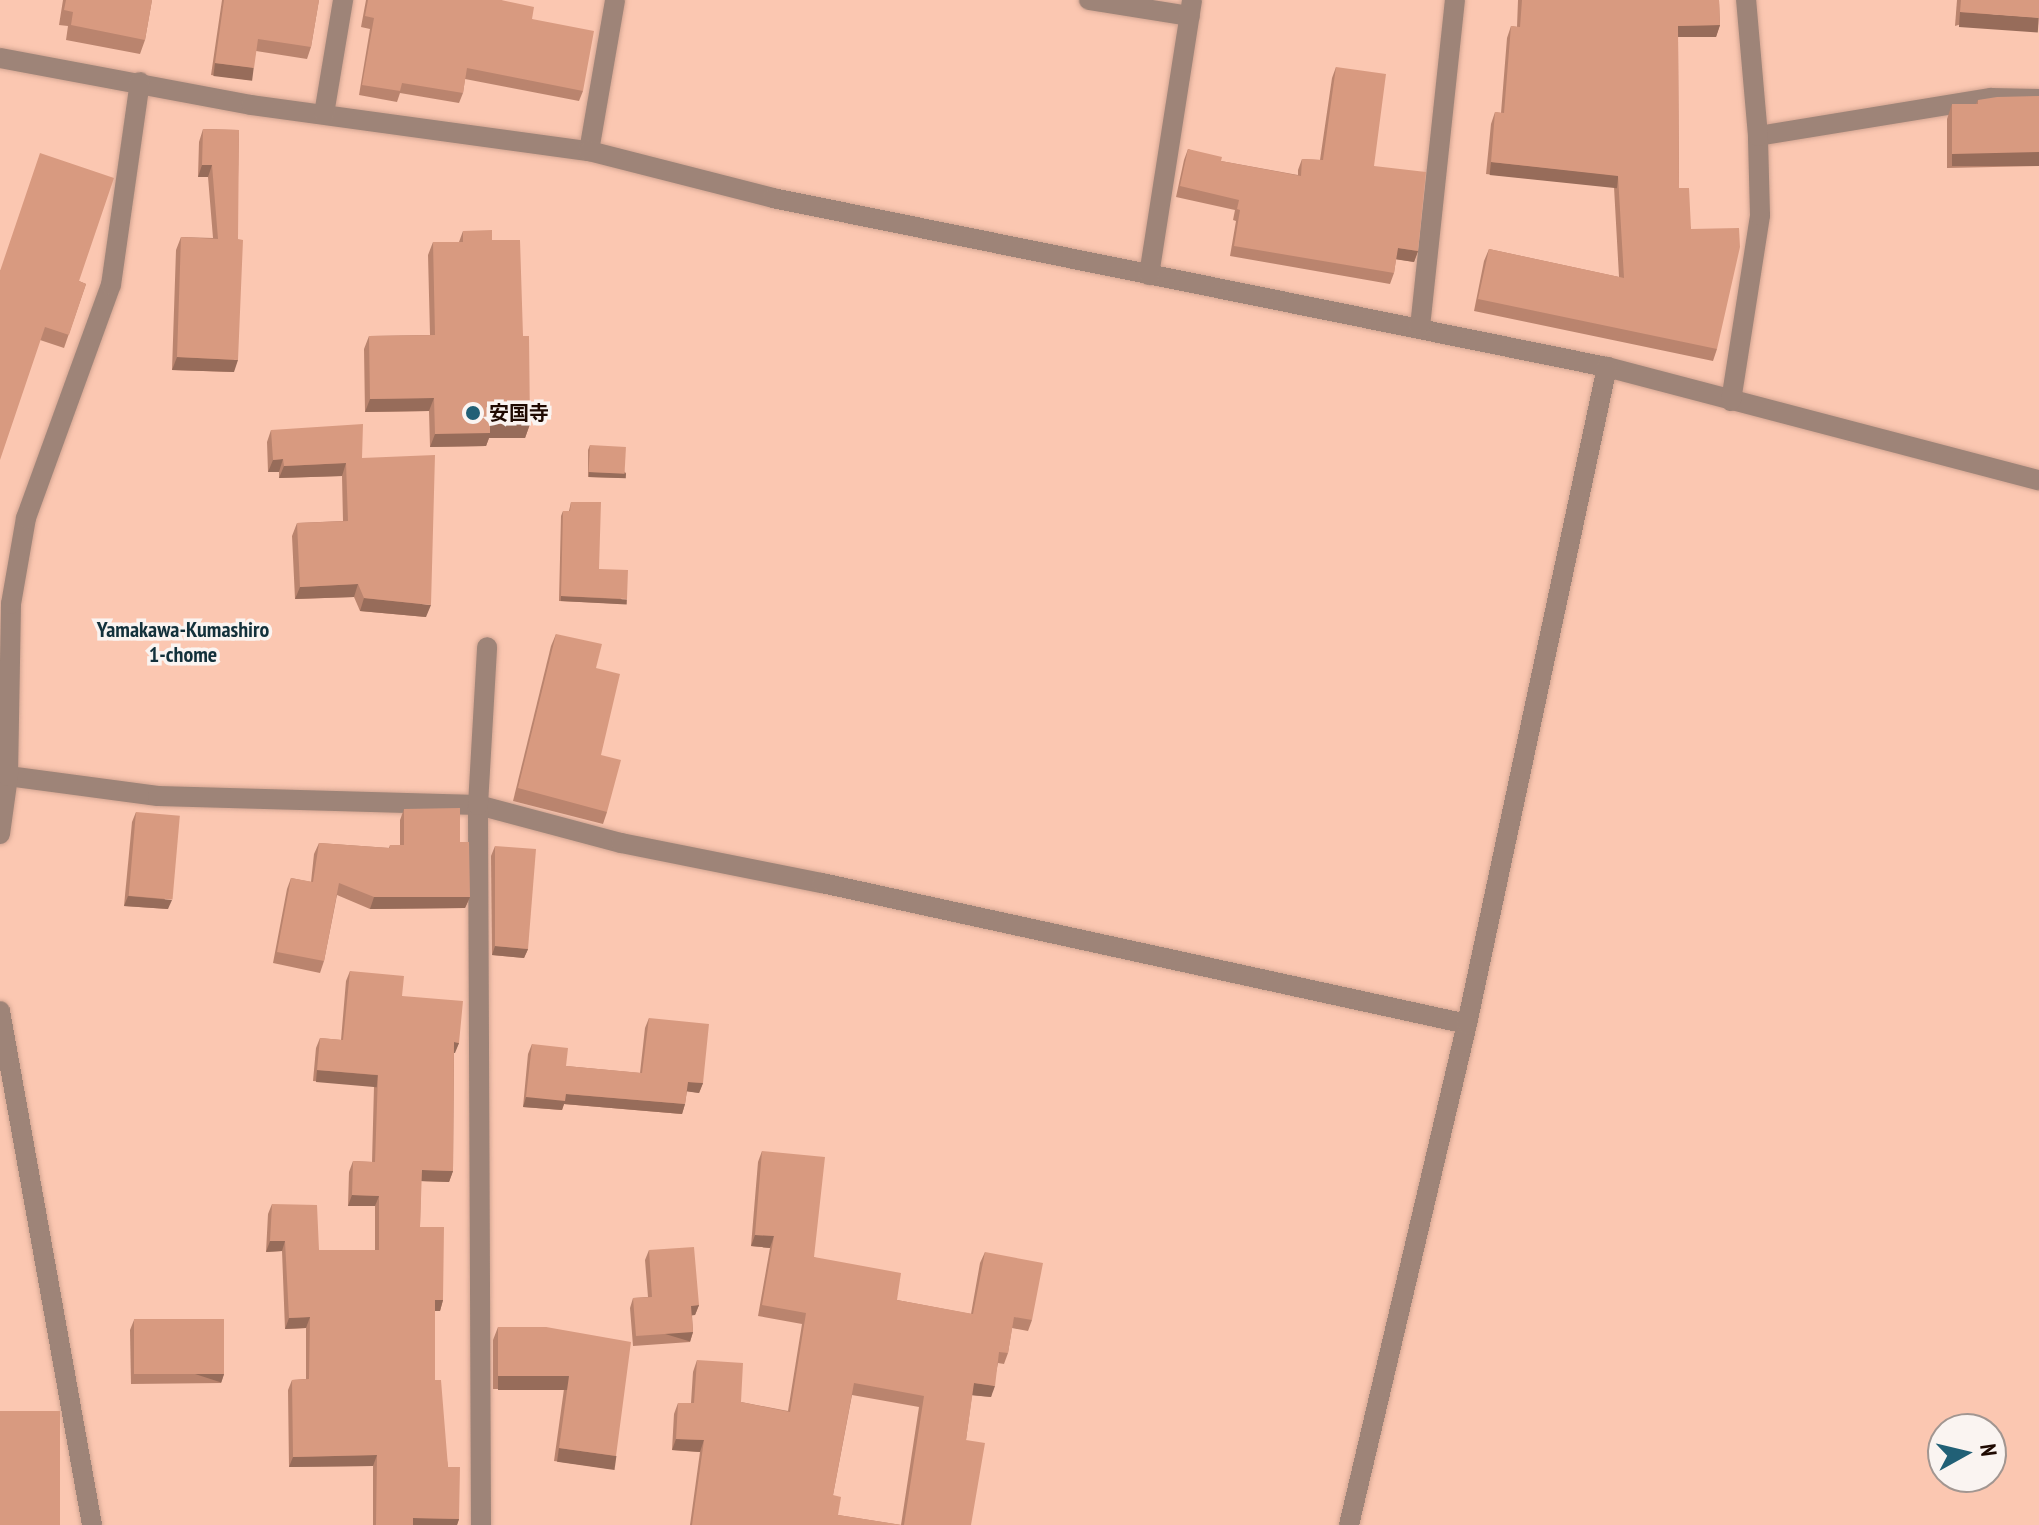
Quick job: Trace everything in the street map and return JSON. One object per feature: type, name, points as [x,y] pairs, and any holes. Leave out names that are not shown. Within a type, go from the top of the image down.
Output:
[{"type":"street","points":[[324,114],[343,0]]},
{"type":"street","points":[[589,151],[615,0]]},
{"type":"street","points":[[1089,0],[1191,8],[1149,275]]},
{"type":"street","points":[[1420,327],[1455,0]]},
{"type":"street","points":[[1731,401],[1760,215],[1758,136],[1746,0]]},
{"type":"street","points":[[0,58],[251,105],[589,151],[773,198],[1607,367],[2039,480]]},
{"type":"street","points":[[0,834],[8,776],[11,604],[26,518],[111,285],[140,82]]},
{"type":"street","points":[[1758,136],[1991,98],[2039,99]]},
{"type":"street","points":[[1349,1525],[1467,1024],[1607,367]]},
{"type":"street","points":[[481,1525],[478,805],[487,647]]},
{"type":"street","points":[[8,776],[158,796],[478,805],[621,843],[822,883],[1467,1024]]},
{"type":"street","points":[[0,1011],[92,1525]]},
{"type":"building","points":[[66,0],[152,0],[145,40],[71,25],[73,12],[64,10]]},
{"type":"building","points":[[224,0],[319,0],[311,47],[258,39],[254,68],[215,63]]},
{"type":"building","points":[[368,0],[501,0],[534,7],[532,19],[594,31],[583,91],[467,68],[463,93],[402,83],[400,91],[362,85],[374,18],[365,16]]},
{"type":"building","points":[[1522,0],[1719,0],[1720,25],[1678,26],[1679,188],[1689,188],[1691,229],[1739,228],[1740,247],[1717,349],[1478,299],[1489,249],[1624,278],[1618,176],[1491,162],[1495,112],[1504,113],[1511,26],[1520,27]]},
{"type":"building","points":[[1961,0],[2039,0],[2039,18],[1960,12]]},
{"type":"building","points":[[1336,67],[1386,74],[1374,166],[1426,172],[1418,251],[1398,248],[1394,273],[1234,246],[1239,200],[1180,186],[1188,149],[1222,157],[1221,161],[1301,176],[1302,159],[1323,160]]},
{"type":"building","points":[[2039,96],[2039,152],[1952,154],[1952,104],[1978,104],[1978,100],[1997,97]]},
{"type":"building","points":[[203,129],[239,130],[238,239],[243,240],[238,360],[177,357],[181,237],[218,239],[212,165],[202,165]]},
{"type":"building","points":[[40,153],[114,178],[79,281],[86,284],[69,335],[45,327],[0,460],[0,271]]},
{"type":"building","points":[[492,230],[492,240],[520,240],[523,336],[529,336],[530,424],[490,424],[490,433],[435,434],[434,398],[370,399],[369,336],[435,335],[433,242],[463,242],[463,231]]},
{"type":"building","points":[[363,424],[362,458],[435,455],[431,605],[364,598],[358,584],[300,587],[297,523],[348,521],[346,463],[284,466],[283,459],[273,460],[271,430]]},
{"type":"building","points":[[590,445],[626,447],[625,474],[589,472]]},
{"type":"building","points":[[571,502],[601,502],[599,569],[628,570],[627,599],[561,596],[563,511],[570,511]]},
{"type":"building","points":[[556,634],[602,644],[596,668],[620,674],[601,755],[621,760],[607,812],[518,788]]},
{"type":"building","points":[[460,808],[460,842],[469,842],[470,897],[374,897],[339,883],[324,961],[277,952],[291,878],[313,882],[319,843],[390,848],[390,845],[404,845],[404,809]]},
{"type":"building","points":[[136,812],[180,816],[173,900],[129,896]]},
{"type":"building","points":[[495,846],[536,849],[528,949],[495,946]]},
{"type":"building","points":[[350,971],[404,976],[402,996],[463,1001],[459,1043],[454,1042],[453,1171],[422,1170],[420,1227],[444,1227],[443,1300],[435,1300],[435,1380],[441,1380],[448,1467],[460,1467],[459,1519],[413,1518],[413,1525],[376,1525],[377,1455],[293,1457],[292,1380],[309,1379],[310,1317],[289,1318],[285,1241],[270,1241],[272,1204],[317,1205],[319,1250],[379,1250],[379,1196],[352,1195],[353,1161],[375,1162],[378,1075],[317,1070],[320,1038],[343,1040]]},
{"type":"building","points":[[649,1018],[709,1024],[703,1083],[688,1082],[685,1104],[566,1094],[565,1101],[526,1097],[532,1044],[568,1048],[566,1066],[642,1073]]},
{"type":"building","points":[[762,1151],[825,1157],[814,1257],[901,1273],[897,1300],[973,1314],[985,1252],[1043,1263],[1032,1320],[1014,1317],[1008,1353],[999,1352],[995,1386],[974,1383],[966,1440],[985,1443],[971,1525],[904,1525],[924,1396],[854,1383],[833,1495],[841,1497],[838,1515],[902,1525],[692,1525],[704,1440],[676,1439],[678,1403],[694,1403],[697,1360],[743,1363],[741,1402],[790,1412],[806,1313],[762,1305],[774,1236],[755,1235]]},
{"type":"building","points":[[694,1247],[699,1305],[691,1306],[693,1332],[636,1336],[633,1298],[652,1297],[649,1250]]},
{"type":"building","points":[[134,1319],[224,1319],[224,1374],[134,1374]]},
{"type":"building","points":[[498,1327],[546,1327],[631,1342],[616,1456],[559,1448],[569,1376],[498,1376]]},
{"type":"building","points":[[0,1411],[60,1411],[60,1525],[0,1525]]},
{"type":"place","name":"安国寺","points":[[473,413]]},
{"type":"district","name":"Yamakawa-Kumashiro 1-chome","points":[[183,642]]}]
